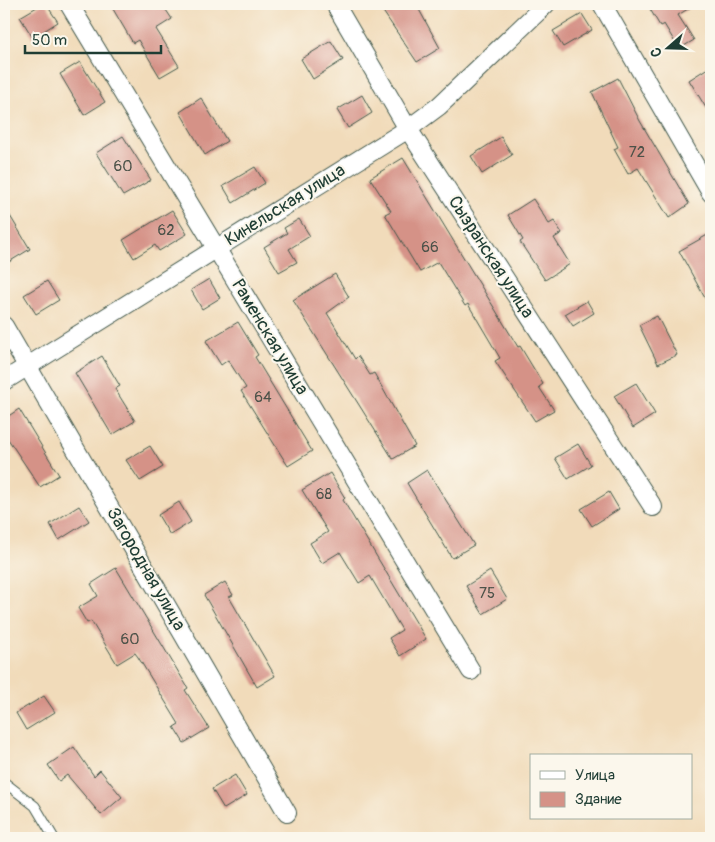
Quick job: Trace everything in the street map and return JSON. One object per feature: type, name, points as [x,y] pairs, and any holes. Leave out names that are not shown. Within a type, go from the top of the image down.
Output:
[{"type":"street","name":"Раменская улица","points":[[69,4],[471,672]]},
{"type":"street","name":"Сызранская улица","points":[[335,4],[408,129],[653,507]]},
{"type":"street","name":"Кинельская улица","points":[[4,382],[408,129],[438,106],[546,4]]},
{"type":"street","points":[[602,4],[711,193]]},
{"type":"street","name":"Загородная улица","points":[[4,326],[287,813]]},
{"type":"lane","points":[[4,782],[35,806],[54,838]]},
{"type":"building","points":[[42,4],[46,4],[58,22],[33,38],[20,17]]},
{"type":"building","points":[[110,4],[162,4],[172,19],[156,29],[179,66],[160,77],[138,40],[133,43]]},
{"type":"building","points":[[378,4],[416,4],[440,48],[417,62]]},
{"type":"building","points":[[647,4],[696,4],[678,15],[694,40],[679,49],[664,24],[660,26]]},
{"type":"building","points":[[582,14],[592,30],[563,47],[553,31]]},
{"type":"building","points":[[331,41],[343,60],[313,79],[301,59]]},
{"type":"building","points":[[80,62],[105,102],[84,115],[60,74]]},
{"type":"building","points":[[711,66],[711,116],[689,80]]},
{"type":"building","points":[[618,78],[640,121],[689,204],[669,218],[638,168],[628,174],[614,149],[618,147],[592,92]]},
{"type":"building","points":[[362,95],[372,113],[348,128],[337,110]]},
{"type":"building","points":[[201,98],[227,141],[205,155],[180,112]]},
{"type":"building","points":[[123,136],[151,180],[123,196],[96,153]]},
{"type":"building","points":[[501,137],[512,155],[482,174],[471,156]]},
{"type":"building","points":[[403,158],[518,347],[520,346],[543,384],[539,387],[554,410],[535,421],[495,361],[500,358],[468,304],[465,306],[438,262],[420,272],[385,214],[391,211],[370,178]]},
{"type":"building","points":[[255,167],[265,183],[233,203],[223,186]]},
{"type":"building","points":[[533,199],[549,224],[554,221],[562,233],[554,238],[570,264],[545,280],[520,242],[523,240],[508,215]]},
{"type":"building","points":[[4,206],[30,249],[4,265]]},
{"type":"building","points":[[172,210],[187,234],[159,251],[155,245],[134,258],[123,240]]},
{"type":"building","points":[[299,219],[310,236],[289,249],[297,262],[279,272],[264,247],[287,233],[284,228]]},
{"type":"building","points":[[711,233],[711,309],[679,251]]},
{"type":"building","points":[[335,274],[349,297],[327,313],[355,359],[358,356],[370,375],[374,373],[415,446],[393,459],[293,300]]},
{"type":"building","points":[[209,279],[220,298],[202,309],[191,290]]},
{"type":"building","points":[[47,281],[59,300],[36,314],[24,295]]},
{"type":"building","points":[[587,301],[594,313],[573,326],[565,314]]},
{"type":"building","points":[[657,316],[677,355],[658,364],[639,325]]},
{"type":"building","points":[[238,322],[258,355],[255,357],[312,451],[288,466],[241,391],[246,388],[228,360],[221,365],[206,341]]},
{"type":"building","points":[[102,356],[120,386],[115,389],[135,421],[112,435],[75,373]]},
{"type":"building","points":[[636,383],[655,414],[633,428],[614,396]]},
{"type":"building","points":[[19,409],[59,475],[40,487],[4,433],[4,419]]},
{"type":"building","points":[[578,444],[591,465],[568,479],[555,458]]},
{"type":"building","points":[[150,446],[163,467],[140,481],[126,460]]},
{"type":"building","points":[[427,470],[474,545],[452,558],[407,483]]},
{"type":"building","points":[[330,473],[345,498],[343,500],[426,639],[400,656],[389,638],[402,630],[370,576],[359,583],[340,552],[322,563],[310,543],[328,532],[302,490]]},
{"type":"building","points":[[609,492],[619,509],[592,526],[581,509]]},
{"type":"building","points":[[179,502],[191,522],[170,535],[158,515]]},
{"type":"building","points":[[79,506],[89,521],[59,540],[50,524]]},
{"type":"building","points":[[116,568],[188,688],[185,690],[209,728],[184,743],[174,727],[179,724],[135,653],[117,664],[91,621],[87,623],[78,608],[98,596],[91,584]]},
{"type":"building","points":[[490,571],[507,599],[483,614],[466,586]]},
{"type":"building","points":[[225,582],[233,595],[229,597],[275,676],[257,687],[204,595]]},
{"type":"building","points":[[44,696],[55,712],[26,730],[16,713]]},
{"type":"building","points":[[74,747],[94,776],[100,770],[122,797],[101,815],[67,775],[59,781],[48,765]]},
{"type":"building","points":[[235,775],[247,795],[224,809],[212,789]]}]
